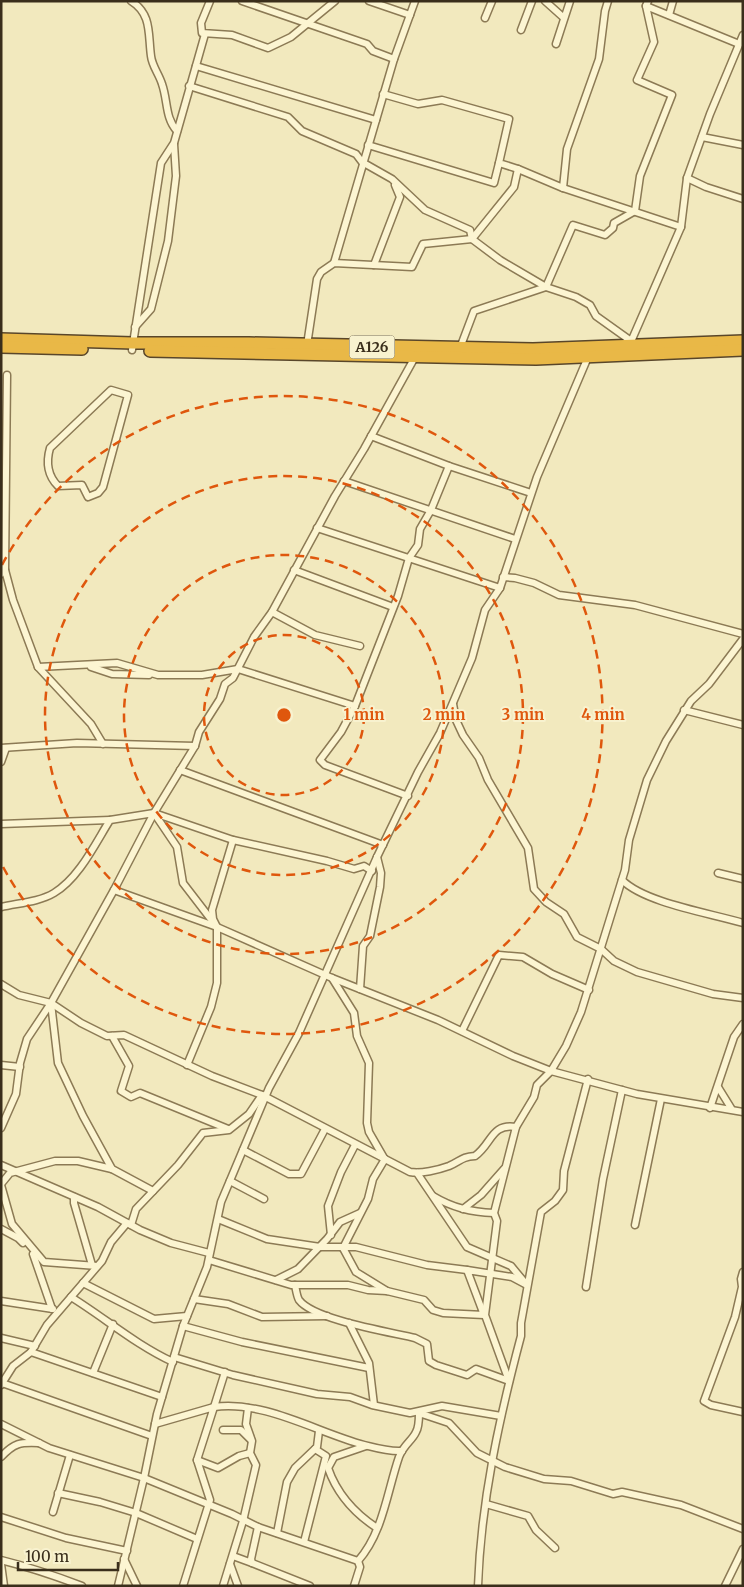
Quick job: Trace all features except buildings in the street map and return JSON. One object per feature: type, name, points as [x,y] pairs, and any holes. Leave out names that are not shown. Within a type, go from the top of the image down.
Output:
[{"type":"highway","name":"A126","points":[[1,339],[133,347],[415,357],[588,357],[743,350]]},
{"type":"highway","name":"A126","points":[[1,348],[307,345],[542,349],[630,343],[743,341]]},
{"type":"street","points":[[131,1],[142,9],[148,23],[152,62],[163,85],[169,121],[177,131]]},
{"type":"street","points":[[210,1],[201,23],[201,32],[205,34],[232,35],[268,48],[291,37],[335,1]]},
{"type":"street","points":[[242,1],[367,44],[373,51],[394,59]]},
{"type":"street","points":[[369,1],[410,15]]},
{"type":"street","points":[[334,263],[383,94],[415,1]]},
{"type":"street","points":[[485,18],[492,1]]},
{"type":"street","points":[[521,30],[532,1]]},
{"type":"street","points":[[545,1],[564,18]]},
{"type":"street","points":[[556,44],[570,1]]},
{"type":"street","points":[[563,188],[567,149],[599,59],[608,1]]},
{"type":"street","points":[[669,15],[674,1]]},
{"type":"street","points":[[635,211],[640,176],[672,95],[637,80],[654,42],[647,4]]},
{"type":"street","points":[[647,4],[739,44]]},
{"type":"street","points":[[134,327],[151,309],[168,241],[176,176],[174,143],[205,34]]},
{"type":"street","points":[[189,86],[288,117],[302,131],[356,154],[362,162],[392,179],[425,210],[470,230],[472,239],[500,260],[546,287],[576,297],[590,305],[596,316],[630,343],[681,227],[687,178],[743,34]]},
{"type":"street","points":[[196,66],[376,120]]},
{"type":"street","points":[[368,146],[494,183],[509,119],[442,100],[418,104],[383,94]]},
{"type":"street","points":[[702,137],[743,145]]},
{"type":"street","points":[[133,347],[134,327],[159,187],[161,163],[174,143]]},
{"type":"street","points":[[499,163],[518,168],[563,188],[681,227]]},
{"type":"street","points":[[307,345],[317,279],[321,272],[334,263],[412,267],[422,244],[472,239],[514,188],[518,168]]},
{"type":"street","points":[[687,178],[706,187],[743,199]]},
{"type":"street","points":[[374,265],[400,197],[392,179]]},
{"type":"street","points":[[460,348],[474,311],[546,287],[573,225],[605,234],[613,228],[614,223],[635,211]]},
{"type":"street","points":[[1,1127],[16,1094],[20,1067],[28,1039],[114,890],[154,813],[194,746],[198,732],[220,699],[225,684],[233,678],[254,637],[272,612],[317,528],[415,357]]},
{"type":"street","points":[[118,1586],[162,1397],[183,1326],[209,1256],[221,1202],[263,1096],[299,1032],[372,872],[377,857],[418,772],[440,733],[472,658],[485,610],[500,588],[531,494],[588,357]]},
{"type":"street","points":[[7,375],[3,572],[38,667],[90,724],[103,744]]},
{"type":"street","points":[[111,390],[128,395],[102,487],[98,493],[88,497],[82,485],[58,486],[52,479],[46,461],[50,448],[111,390]]},
{"type":"street","points":[[371,436],[449,466],[531,494]]},
{"type":"street","points":[[408,796],[320,762],[324,752],[341,732],[355,706],[393,607],[408,558],[418,545],[420,529],[431,510],[449,466]]},
{"type":"street","points":[[344,481],[515,539]]},
{"type":"street","points":[[317,528],[500,588]]},
{"type":"street","points":[[294,570],[393,607]]},
{"type":"street","points":[[503,577],[534,583],[559,595],[634,605],[743,634]]},
{"type":"street","points":[[272,612],[316,635],[360,646]]},
{"type":"street","points":[[509,1381],[485,1315],[497,1221],[494,1213],[516,1127],[532,1102],[537,1085],[551,1071],[566,1046],[589,990],[622,880],[629,840],[647,780],[684,710],[691,700],[708,684],[743,639]]},
{"type":"street","points":[[38,667],[117,663],[158,675]]},
{"type":"street","points":[[87,665],[112,674],[202,675],[238,669],[355,706]]},
{"type":"street","points":[[453,703],[456,720],[463,736],[479,758],[488,780],[528,848],[534,889],[546,902],[564,914],[577,937],[601,949],[614,961],[637,972],[714,994],[743,998]]},
{"type":"street","points":[[684,710],[743,725]]},
{"type":"street","points":[[1,762],[4,748],[103,744],[194,746]]},
{"type":"street","points":[[180,770],[383,845]]},
{"type":"street","points":[[154,813],[177,847],[183,883],[217,927]]},
{"type":"street","points":[[1,824],[110,820],[154,813],[232,840],[327,861],[354,869],[364,866],[372,872]]},
{"type":"street","points":[[1,906],[42,898],[54,893],[70,881],[110,820]]},
{"type":"street","points":[[188,1065],[211,1008],[218,983],[217,927],[213,919],[212,910],[232,840]]},
{"type":"street","points":[[360,989],[363,946],[370,936],[382,873],[377,857]]},
{"type":"street","points":[[718,873],[743,879]]},
{"type":"street","points":[[622,880],[631,889],[668,902],[743,923]]},
{"type":"street","points":[[617,895],[631,889]]},
{"type":"street","points":[[114,890],[217,927],[332,978],[399,1003],[513,1056],[551,1071],[588,1079],[622,1090],[710,1108],[731,1108],[743,1112]]},
{"type":"street","points":[[462,1031],[499,955],[523,957],[552,974],[589,990]]},
{"type":"street","points":[[598,964],[614,961]]},
{"type":"street","points":[[332,978],[354,1013],[357,1036],[369,1063],[366,1112],[369,1132],[385,1159]]},
{"type":"street","points":[[1,984],[19,995],[50,1003],[81,1022],[112,1036],[124,1035],[188,1065],[263,1096],[410,1172],[417,1173],[451,1165],[464,1156],[475,1156],[500,1128],[507,1126],[516,1127]]},
{"type":"street","points":[[50,1003],[58,1063],[83,1116],[112,1169]]},
{"type":"street","points":[[710,1108],[734,1038],[743,1024]]},
{"type":"street","points":[[112,1036],[129,1066],[121,1091],[131,1097],[140,1093],[229,1130]]},
{"type":"street","points":[[1,1064],[20,1067]]},
{"type":"street","points":[[478,1586],[480,1533],[492,1459],[521,1336],[520,1323],[541,1212],[555,1201],[563,1190],[564,1171],[588,1079]]},
{"type":"street","points":[[718,1087],[731,1108]]},
{"type":"street","points":[[586,1287],[603,1180],[622,1090]]},
{"type":"street","points":[[152,1436],[2,1384],[13,1366],[31,1352],[111,1242],[129,1224],[136,1209],[203,1133],[229,1130],[248,1114],[263,1096]]},
{"type":"street","points":[[635,1225],[661,1098]]},
{"type":"street","points":[[242,1150],[289,1174],[301,1174],[324,1129]]},
{"type":"street","points":[[331,1235],[328,1206],[341,1172],[355,1145]]},
{"type":"street","points":[[343,1248],[370,1194],[373,1179],[385,1159]]},
{"type":"street","points":[[95,1266],[44,1262],[12,1224],[1,1185],[10,1173],[55,1161],[78,1161],[112,1169],[153,1191]]},
{"type":"street","points":[[1,1165],[171,1243],[294,1285],[348,1285],[368,1290],[387,1291],[424,1300],[434,1310],[443,1313],[484,1315],[467,1270]]},
{"type":"street","points":[[463,1209],[481,1195],[505,1168]]},
{"type":"street","points":[[417,1173],[467,1247],[510,1266],[527,1285]]},
{"type":"street","points":[[230,1181],[264,1199]]},
{"type":"street","points":[[431,1195],[446,1203],[472,1212],[494,1213]]},
{"type":"street","points":[[74,1197],[74,1203],[95,1266]]},
{"type":"street","points":[[276,1280],[298,1269],[331,1235],[340,1222],[360,1213]]},
{"type":"street","points":[[218,1219],[267,1239],[320,1247],[356,1247],[427,1265],[512,1277],[527,1285]]},
{"type":"street","points":[[1,1229],[18,1238],[34,1255],[52,1309]]},
{"type":"street","points":[[343,1248],[356,1272],[387,1291]]},
{"type":"street","points":[[743,1272],[735,1317],[704,1401],[711,1405],[743,1412]]},
{"type":"street","points":[[83,1283],[154,1319],[187,1316]]},
{"type":"street","points":[[294,1285],[299,1300],[311,1309],[349,1322],[415,1338],[427,1344],[429,1361],[436,1365],[467,1375],[476,1369],[509,1381]]},
{"type":"street","points":[[71,1297],[155,1354],[173,1359],[317,1394],[350,1397],[410,1414],[442,1406],[501,1416]]},
{"type":"street","points":[[194,1299],[228,1304],[262,1317],[328,1316]]},
{"type":"street","points":[[1,1302],[60,1310]]},
{"type":"street","points":[[349,1322],[369,1368],[374,1405]]},
{"type":"street","points":[[93,1372],[113,1324]]},
{"type":"street","points":[[183,1326],[242,1342],[369,1368]]},
{"type":"street","points":[[1,1338],[35,1346]]},
{"type":"street","points":[[31,1352],[162,1397]]},
{"type":"street","points":[[183,1586],[210,1496],[196,1460],[225,1372]]},
{"type":"street","points":[[155,1424],[214,1407],[234,1404],[292,1420],[319,1431],[367,1446],[402,1451]]},
{"type":"street","points":[[223,1586],[244,1521],[256,1465],[250,1453],[252,1441],[246,1424],[248,1408]]},
{"type":"street","points":[[358,1561],[365,1554],[378,1528],[402,1451],[405,1444],[416,1432],[419,1413]]},
{"type":"street","points":[[419,1413],[449,1423],[466,1443],[477,1452],[505,1467],[544,1480],[571,1481],[613,1494],[622,1492],[681,1506],[743,1528]]},
{"type":"street","points":[[1,1424],[70,1455],[144,1478],[209,1504],[258,1527],[358,1561]]},
{"type":"street","points":[[224,1430],[241,1430],[252,1441]]},
{"type":"street","points":[[277,1533],[287,1482],[294,1468],[317,1447],[319,1431]]},
{"type":"street","points":[[1,1457],[9,1449],[21,1442],[40,1443]]},
{"type":"street","points":[[315,1450],[326,1456],[334,1457],[367,1446]]},
{"type":"street","points":[[196,1460],[218,1468],[239,1456],[250,1453]]},
{"type":"street","points":[[53,1512],[70,1455]]},
{"type":"street","points":[[304,1542],[326,1456]]},
{"type":"street","points":[[334,1457],[328,1468],[339,1493],[363,1519],[378,1528]]},
{"type":"street","points":[[58,1494],[100,1502],[136,1513],[197,1539]]},
{"type":"street","points":[[486,1504],[528,1516],[536,1530],[556,1548]]},
{"type":"street","points":[[1,1516],[74,1540],[127,1550]]},
{"type":"street","points":[[252,1563],[251,1559],[258,1527]]},
{"type":"street","points":[[726,1586],[743,1549]]},
{"type":"street","points":[[233,1556],[293,1582],[310,1586]]},
{"type":"street","points":[[124,1559],[137,1586]]},
{"type":"street","points":[[1,1560],[27,1566],[50,1576],[82,1586]]},
{"type":"street","points":[[354,1586],[360,1567],[358,1561]]},
{"type":"street","points":[[1,1564],[4,1586]]},
{"type":"street","points":[[230,1564],[238,1586]]},
{"type":"street","points":[[113,1586],[120,1578]]}]
